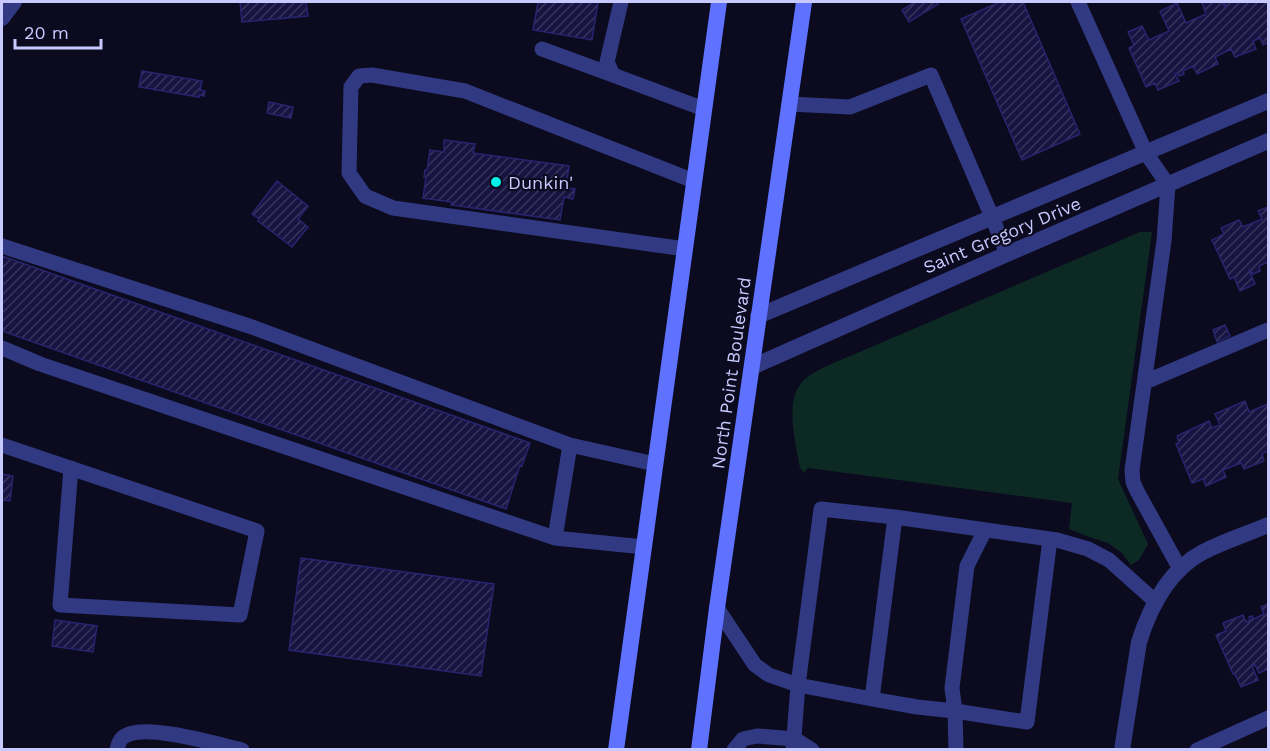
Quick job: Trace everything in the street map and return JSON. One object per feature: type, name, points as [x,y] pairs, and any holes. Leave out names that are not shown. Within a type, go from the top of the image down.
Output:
[{"type":"main road","points":[[616,750],[719,2]]},
{"type":"main road","name":"North Point Boulevard","points":[[699,750],[717,608],[804,2]]},
{"type":"street","points":[[2,18],[14,2]]},
{"type":"street","name":"Saint Gregory Drive","points":[[758,316],[1269,101]]},
{"type":"street","name":"Saint Gregory Drive","points":[[752,366],[1269,141]]},
{"type":"street","points":[[1122,750],[1139,642],[1144,626],[1165,587],[1180,569],[1202,553],[1269,525]]},
{"type":"lane","points":[[613,75],[607,62],[621,2]]},
{"type":"lane","points":[[1078,2],[1146,153],[1168,185],[1164,241],[1132,470],[1133,482],[1180,569]]},
{"type":"lane","points":[[542,49],[704,109]]},
{"type":"lane","points":[[685,249],[393,208],[365,196],[349,173],[351,87],[359,76],[372,75],[465,91],[694,181]]},
{"type":"lane","points":[[789,104],[850,107],[931,75],[1007,254]]},
{"type":"lane","points":[[2,246],[249,326],[570,446],[655,464]]},
{"type":"lane","points":[[1145,382],[1269,330]]},
{"type":"lane","points":[[2,348],[40,364],[555,538],[644,547]]},
{"type":"lane","points":[[2,445],[71,468],[257,531],[240,615],[60,605],[71,468]]},
{"type":"lane","points":[[555,538],[570,446]]},
{"type":"lane","points":[[794,744],[798,685],[821,509],[1050,539],[1088,549],[1109,560],[1156,602]]},
{"type":"lane","points":[[872,699],[895,517]]},
{"type":"lane","points":[[956,750],[952,688],[967,566],[985,530]]},
{"type":"lane","points":[[717,608],[755,666],[769,675],[798,685],[872,699],[1027,722],[1050,539]]},
{"type":"lane","points":[[1197,750],[1269,718]]},
{"type":"lane","points":[[117,750],[118,744],[125,735],[139,731],[161,732],[242,750]]},
{"type":"lane","points":[[734,750],[742,740],[757,736],[812,750]]},
{"type":"green space","points":[[1140,232],[1152,232],[1118,479],[1148,544],[1139,560],[1131,565],[1122,553],[1108,543],[1069,529],[1072,503],[808,468],[804,473],[800,468],[792,412],[797,390],[809,376],[822,368]]},
{"type":"building","points":[[240,2],[306,2],[308,16],[242,22]]},
{"type":"building","points":[[538,2],[598,2],[592,40],[533,30]]},
{"type":"building","points":[[915,2],[936,2],[938,4],[909,22],[902,10]]},
{"type":"building","points":[[1000,2],[1023,2],[1080,134],[1022,160],[961,19]]},
{"type":"building","points":[[1222,2],[1225,7],[1224,2],[1268,2],[1268,42],[1263,45],[1260,38],[1253,41],[1256,49],[1235,57],[1231,49],[1215,57],[1218,64],[1197,74],[1193,66],[1183,71],[1184,74],[1179,76],[1175,74],[1179,81],[1158,90],[1155,83],[1146,87],[1129,48],[1134,45],[1128,32],[1142,26],[1149,40],[1169,31],[1160,11],[1177,3],[1186,23],[1206,14],[1202,3]]},
{"type":"building","points":[[142,71],[202,81],[200,90],[205,91],[204,96],[139,87]]},
{"type":"building","points":[[269,102],[293,107],[291,118],[267,113]]},
{"type":"building","name":"Dunkin'","points":[[444,140],[475,144],[473,153],[569,166],[566,188],[575,189],[573,199],[564,197],[560,220],[451,205],[452,202],[423,198],[425,170],[427,170],[430,150],[444,152]]},
{"type":"building","points":[[277,181],[308,206],[298,219],[308,227],[292,247],[252,214]]},
{"type":"building","points":[[1268,207],[1268,262],[1259,266],[1260,271],[1253,274],[1249,270],[1255,284],[1240,291],[1234,277],[1230,279],[1212,240],[1224,234],[1221,228],[1239,220],[1243,227],[1262,219],[1258,211]]},
{"type":"building","points":[[2,256],[530,443],[522,466],[520,465],[506,509],[2,331]]},
{"type":"building","points":[[1225,325],[1230,336],[1217,342],[1213,330]]},
{"type":"building","points":[[1245,401],[1249,412],[1268,404],[1268,451],[1262,454],[1264,461],[1244,469],[1241,463],[1223,470],[1226,477],[1206,486],[1203,479],[1192,483],[1176,444],[1179,443],[1177,436],[1209,421],[1212,428],[1220,425],[1215,414]]},
{"type":"building","points":[[2,474],[13,476],[10,501],[2,500]]},
{"type":"building","points":[[301,558],[494,584],[481,676],[289,650]]},
{"type":"building","points":[[1268,604],[1268,669],[1259,673],[1255,665],[1252,666],[1258,680],[1241,687],[1216,635],[1226,631],[1223,623],[1243,615],[1246,622],[1250,620],[1249,617],[1252,616],[1254,619],[1264,614],[1261,607]]},
{"type":"building","points":[[55,620],[97,626],[93,652],[52,646]]},
{"type":"place","name":"Dunkin'","points":[[496,182]]}]
